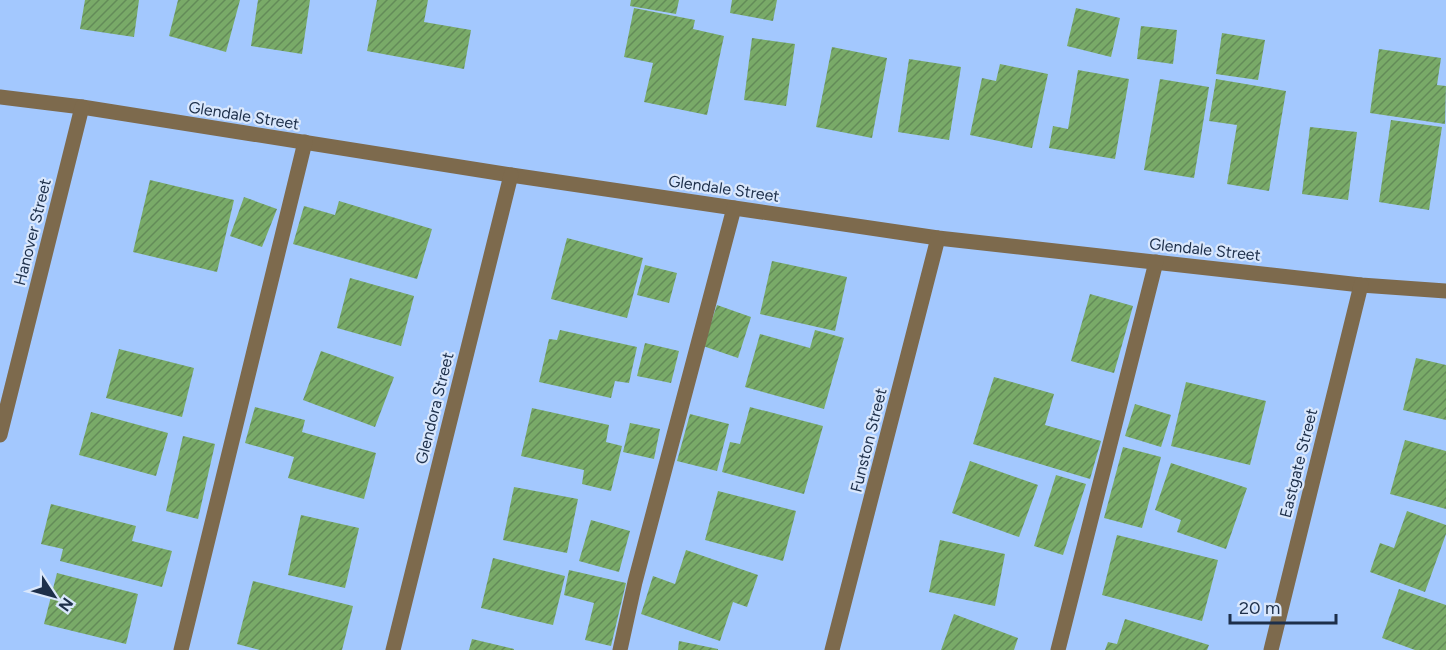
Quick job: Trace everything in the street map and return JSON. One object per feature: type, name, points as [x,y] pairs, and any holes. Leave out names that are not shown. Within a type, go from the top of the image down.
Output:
[{"type":"street","name":"Glendale Street","points":[[0,97],[82,107],[511,175],[938,238],[1361,285],[1446,291]]},
{"type":"street","name":"Hanover Street","points":[[0,435],[82,107]]},
{"type":"street","points":[[181,650],[305,142]]},
{"type":"street","name":"Glendora Street","points":[[393,650],[511,175]]},
{"type":"street","points":[[620,650],[635,582],[734,208]]},
{"type":"street","name":"Funston Street","points":[[832,650],[938,238]]},
{"type":"street","points":[[1058,650],[1156,262]]},
{"type":"street","name":"Eastgate Street","points":[[1271,650],[1361,285]]},
{"type":"building","points":[[85,0],[139,0],[134,37],[80,29]]},
{"type":"building","points":[[178,0],[240,0],[226,52],[169,36]]},
{"type":"building","points":[[258,0],[310,0],[302,54],[251,46]]},
{"type":"building","points":[[377,0],[428,0],[424,22],[471,30],[464,69],[367,51]]},
{"type":"building","points":[[631,0],[679,0],[676,14],[630,6]]},
{"type":"building","points":[[732,0],[777,0],[773,21],[730,13]]},
{"type":"building","points":[[634,8],[695,20],[693,29],[724,36],[707,115],[644,102],[653,63],[624,57]]},
{"type":"building","points":[[1076,8],[1120,18],[1111,57],[1067,46]]},
{"type":"building","points":[[1141,26],[1177,30],[1173,64],[1137,59]]},
{"type":"building","points":[[1222,33],[1265,40],[1258,80],[1216,74]]},
{"type":"building","points":[[752,38],[795,44],[786,106],[744,100]]},
{"type":"building","points":[[832,47],[887,58],[872,138],[816,127]]},
{"type":"building","points":[[1379,49],[1441,58],[1437,85],[1446,86],[1445,124],[1370,113]]},
{"type":"building","points":[[909,59],[961,67],[949,140],[898,132]]},
{"type":"building","points":[[1000,64],[1048,74],[1032,148],[970,135],[982,78],[996,81]]},
{"type":"building","points":[[1078,70],[1129,79],[1115,159],[1049,148],[1053,126],[1068,129]]},
{"type":"building","points":[[1160,79],[1209,87],[1194,178],[1144,170]]},
{"type":"building","points":[[1216,79],[1286,91],[1269,191],[1227,184],[1237,125],[1209,121]]},
{"type":"building","points":[[1391,120],[1442,127],[1429,210],[1379,202]]},
{"type":"building","points":[[1310,127],[1357,132],[1348,200],[1302,194]]},
{"type":"building","points":[[150,180],[234,200],[217,272],[133,252]]},
{"type":"building","points":[[244,197],[277,209],[262,247],[230,236]]},
{"type":"building","points":[[339,201],[432,229],[417,279],[293,244],[304,206],[335,215]]},
{"type":"building","points":[[567,238],[643,258],[627,318],[551,299]]},
{"type":"building","points":[[772,261],[847,277],[835,331],[760,314]]},
{"type":"building","points":[[645,265],[677,273],[669,303],[637,295]]},
{"type":"building","points":[[350,278],[414,296],[401,346],[337,328]]},
{"type":"building","points":[[1090,294],[1133,306],[1114,373],[1071,361]]},
{"type":"building","points":[[717,305],[751,317],[738,358],[703,346]]},
{"type":"building","points":[[560,330],[637,347],[629,383],[615,381],[611,398],[539,382],[549,339],[557,340]]},
{"type":"building","points":[[815,330],[844,338],[824,409],[745,387],[760,334],[810,348]]},
{"type":"building","points":[[645,343],[679,351],[671,383],[637,376]]},
{"type":"building","points":[[119,349],[194,368],[182,417],[106,398]]},
{"type":"building","points":[[321,351],[394,377],[375,427],[303,400]]},
{"type":"building","points":[[1416,358],[1446,365],[1446,420],[1403,410]]},
{"type":"building","points":[[994,377],[1054,394],[1045,425],[1101,441],[1090,479],[973,444]]},
{"type":"building","points":[[1186,382],[1266,401],[1250,465],[1171,446]]},
{"type":"building","points":[[1135,404],[1171,415],[1161,447],[1125,436]]},
{"type":"building","points":[[255,407],[305,420],[302,432],[376,453],[364,499],[288,478],[294,457],[245,443]]},
{"type":"building","points":[[750,407],[823,426],[804,494],[722,472],[730,442],[740,444]]},
{"type":"building","points":[[532,408],[609,425],[606,442],[622,446],[611,491],[582,484],[584,470],[521,456]]},
{"type":"building","points":[[91,412],[168,433],[156,476],[79,455]]},
{"type":"building","points":[[690,414],[729,424],[717,471],[677,461]]},
{"type":"building","points":[[630,423],[660,429],[654,459],[623,452]]},
{"type":"building","points":[[183,436],[215,444],[198,519],[166,511]]},
{"type":"building","points":[[1405,440],[1446,451],[1446,509],[1390,494]]},
{"type":"building","points":[[1123,447],[1161,457],[1142,528],[1104,518]]},
{"type":"building","points":[[970,461],[1038,485],[1019,537],[952,513]]},
{"type":"building","points":[[1171,463],[1247,488],[1226,549],[1177,532],[1181,520],[1155,510]]},
{"type":"building","points":[[1056,475],[1086,484],[1063,555],[1034,546]]},
{"type":"building","points":[[514,487],[578,499],[567,553],[503,540]]},
{"type":"building","points":[[718,491],[796,511],[783,561],[705,540]]},
{"type":"building","points":[[51,504],[136,526],[132,541],[172,551],[162,587],[60,561],[63,549],[41,544]]},
{"type":"building","points":[[1407,511],[1446,525],[1446,534],[1425,592],[1370,572],[1380,543],[1394,548]]},
{"type":"building","points":[[301,515],[359,528],[345,588],[288,575]]},
{"type":"building","points":[[591,520],[630,531],[619,572],[579,561]]},
{"type":"building","points":[[1117,535],[1218,560],[1202,621],[1102,595]]},
{"type":"building","points":[[940,540],[1005,554],[995,606],[929,592]]},
{"type":"building","points":[[686,550],[758,575],[747,607],[733,602],[720,641],[641,614],[653,576],[675,584]]},
{"type":"building","points":[[493,558],[565,576],[553,625],[481,608]]},
{"type":"building","points":[[569,570],[626,583],[611,646],[585,640],[594,603],[564,595]]},
{"type":"building","points":[[57,573],[138,594],[126,644],[44,624]]},
{"type":"building","points":[[253,581],[353,606],[342,650],[260,650],[237,644]]},
{"type":"building","points":[[1399,589],[1446,605],[1446,650],[1415,650],[1382,638]]},
{"type":"building","points":[[954,614],[1018,638],[1014,650],[941,650]]},
{"type":"building","points":[[1125,619],[1209,645],[1207,650],[1105,650],[1108,642],[1117,644]]},
{"type":"building","points":[[472,639],[514,649],[514,650],[469,650]]},
{"type":"building","points":[[679,641],[718,649],[718,650],[678,650]]}]
